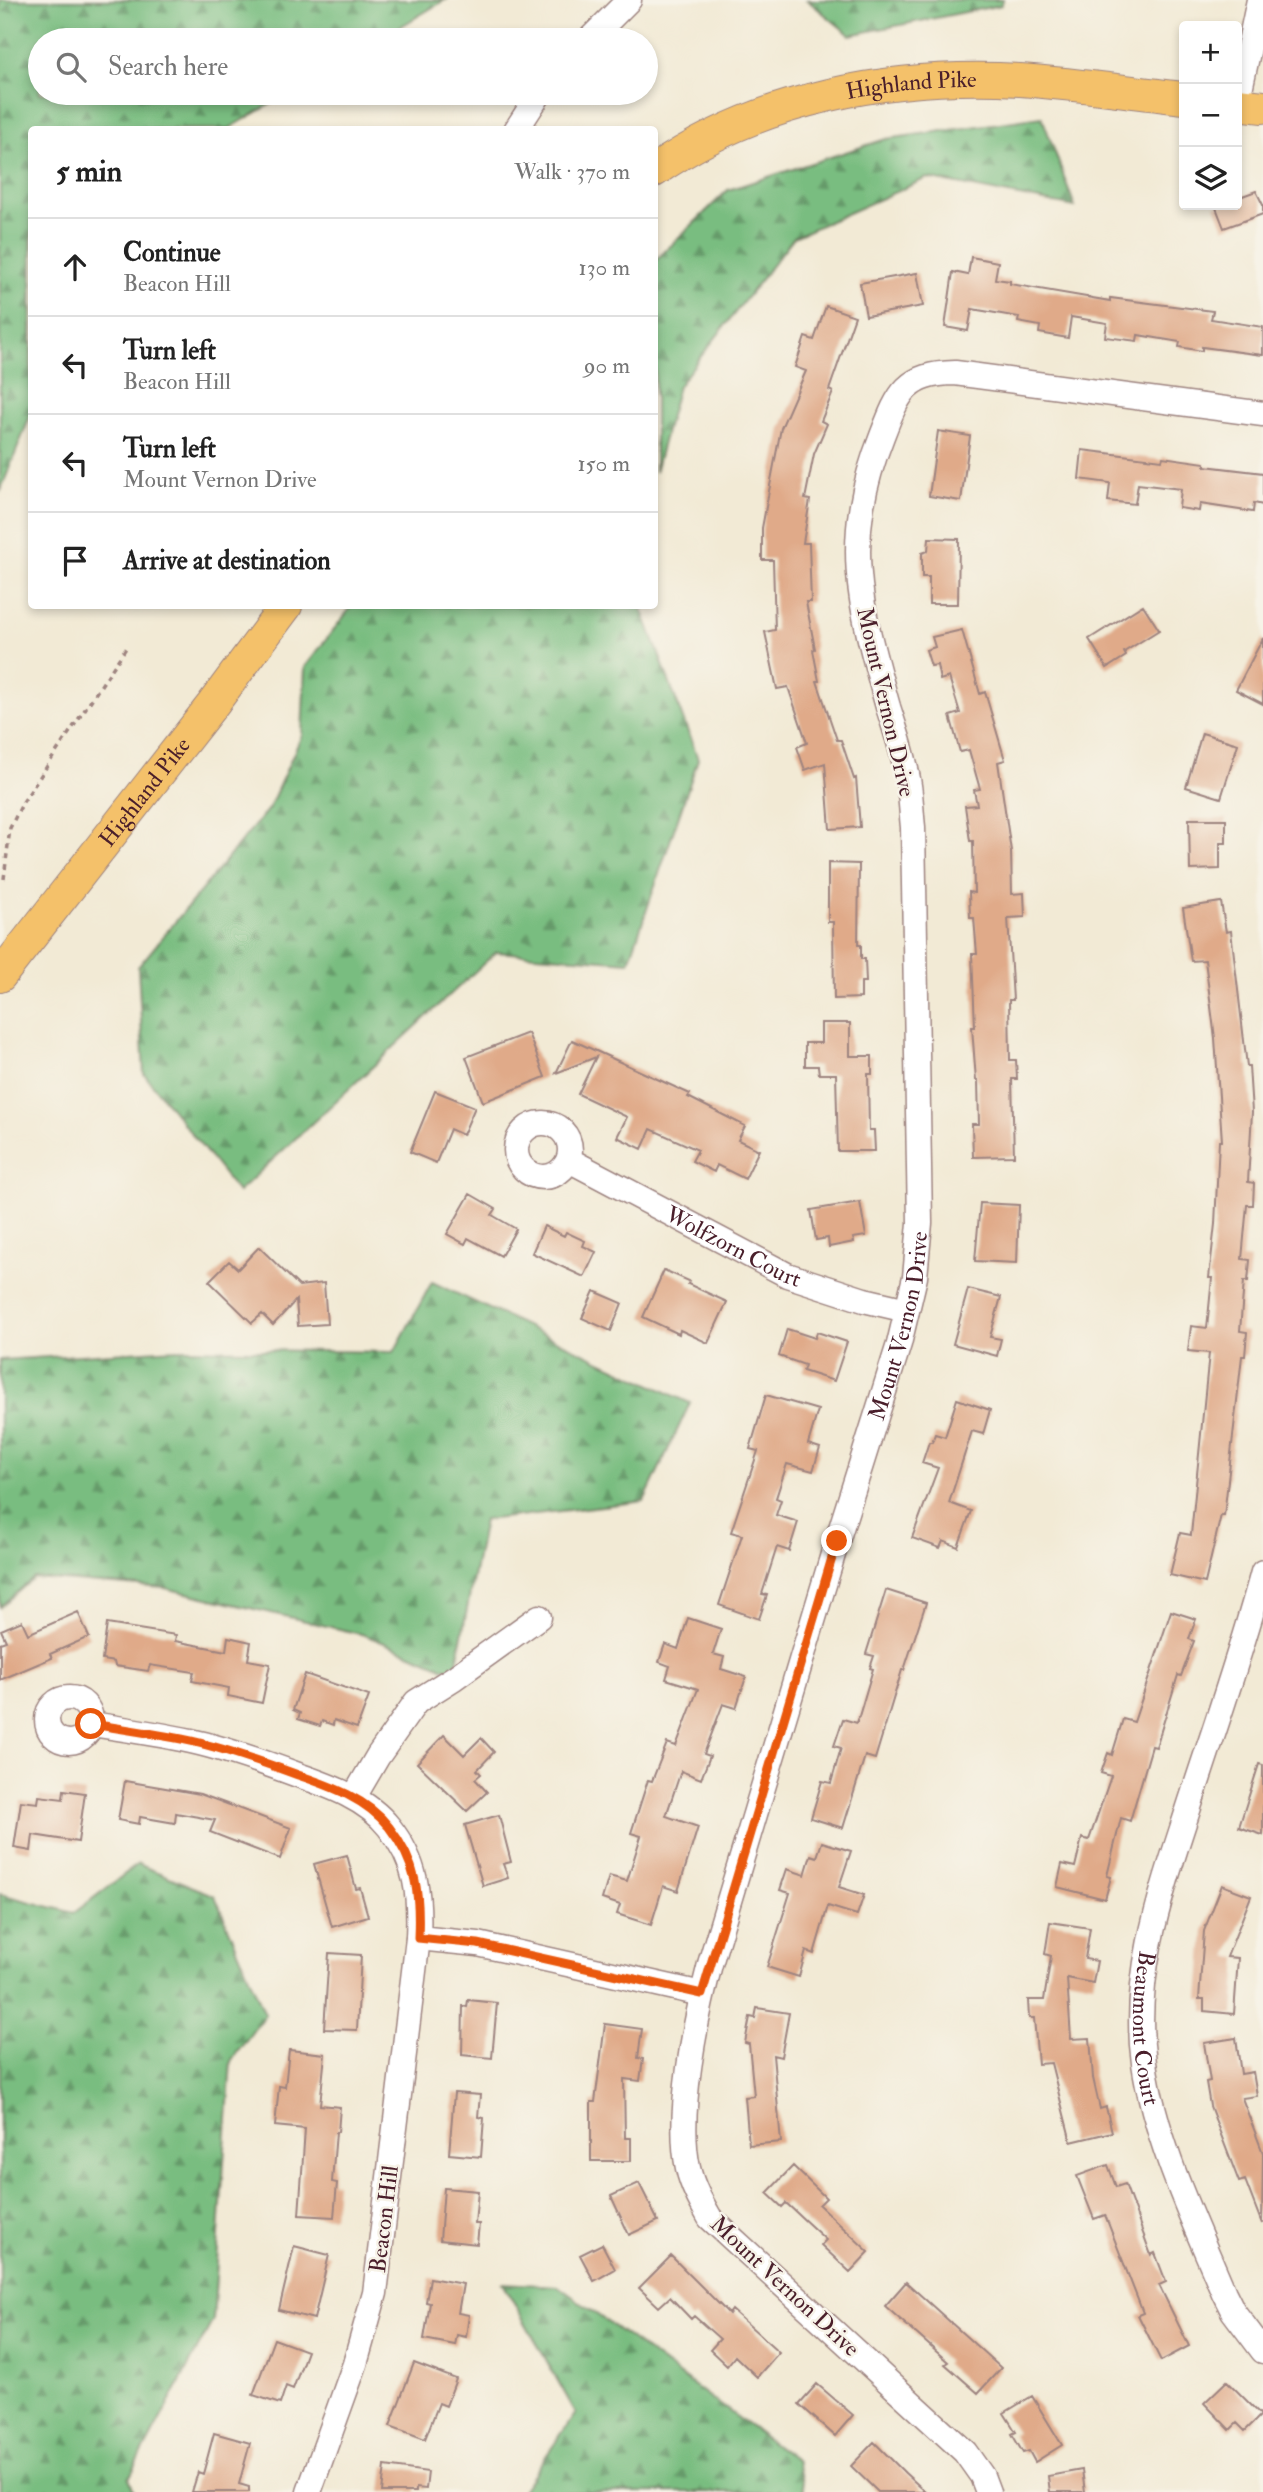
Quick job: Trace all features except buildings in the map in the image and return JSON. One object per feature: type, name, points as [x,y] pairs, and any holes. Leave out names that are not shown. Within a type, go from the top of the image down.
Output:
[{"type":"main road","name":"Highland Pike","points":[[658,169],[720,134],[774,111],[824,96],[877,85],[930,80],[1020,80],[1179,97]]},
{"type":"main road","points":[[1242,105],[1263,107]]},
{"type":"main road","name":"Highland Pike","points":[[0,976],[205,715],[284,609]]},
{"type":"street","points":[[601,28],[629,0]]},
{"type":"street","points":[[1241,84],[1259,0]]},
{"type":"street","points":[[519,126],[532,105]]},
{"type":"street","name":"Mount Vernon Drive","points":[[988,2492],[982,2476],[965,2452],[721,2231],[697,2196],[688,2171],[684,2146],[684,2118],[702,1994],[837,1541],[899,1345],[915,1278],[920,1223],[913,827],[907,774],[868,634],[858,582],[857,536],[862,497],[891,412],[905,389],[920,377],[933,374],[955,373],[1263,414]]},
{"type":"street","name":"Wolfzorn Court","points":[[569,1160],[787,1275],[864,1300],[906,1310]]},
{"type":"street","name":"Beaumont Court","points":[[1263,1572],[1158,1905],[1145,1962],[1141,2022],[1144,2062],[1153,2109],[1172,2166],[1224,2293],[1233,2311],[1263,2351]]},
{"type":"street","points":[[354,1797],[378,1756],[416,1702],[539,1617]]},
{"type":"street","name":"Beacon Hill","points":[[91,1724],[192,1741],[263,1762],[354,1797],[388,1826],[402,1847],[416,1880],[419,1899],[418,1938],[375,2293],[355,2364],[309,2492]]},
{"type":"street","points":[[418,1938],[478,1944],[702,1994]]},
{"type":"path","points":[[4,879],[9,828],[23,802],[127,648]]},
{"type":"green space","points":[[0,0],[445,0],[398,28],[28,28],[28,105],[269,105],[233,126],[28,126],[28,422],[0,492]]},
{"type":"green space","points":[[807,0],[1003,0],[1001,5],[850,35]]},
{"type":"green space","points":[[1042,117],[1075,207],[927,178],[794,237],[678,386],[658,461],[658,258],[728,190],[886,139]]},
{"type":"green space","points":[[350,609],[642,609],[698,759],[629,962],[496,952],[238,1192],[144,1074],[138,967],[269,808],[302,735],[305,667]]},
{"type":"green space","points":[[432,1282],[690,1403],[644,1501],[484,1520],[455,1672],[365,1635],[165,1588],[34,1578],[0,1607],[0,1360],[177,1349],[394,1352]]},
{"type":"green space","points":[[138,1864],[215,1896],[265,2014],[231,2061],[213,2320],[129,2478],[134,2492],[0,2492],[0,1894],[74,1913]]},
{"type":"green space","points":[[503,2283],[558,2286],[797,2461],[804,2492],[521,2492],[576,2413]]},
{"type":"route","points":[[91,1724],[192,1741],[263,1762],[354,1797],[388,1826],[402,1847],[416,1880],[419,1899],[418,1938],[478,1944],[702,1994],[837,1541]]}]
